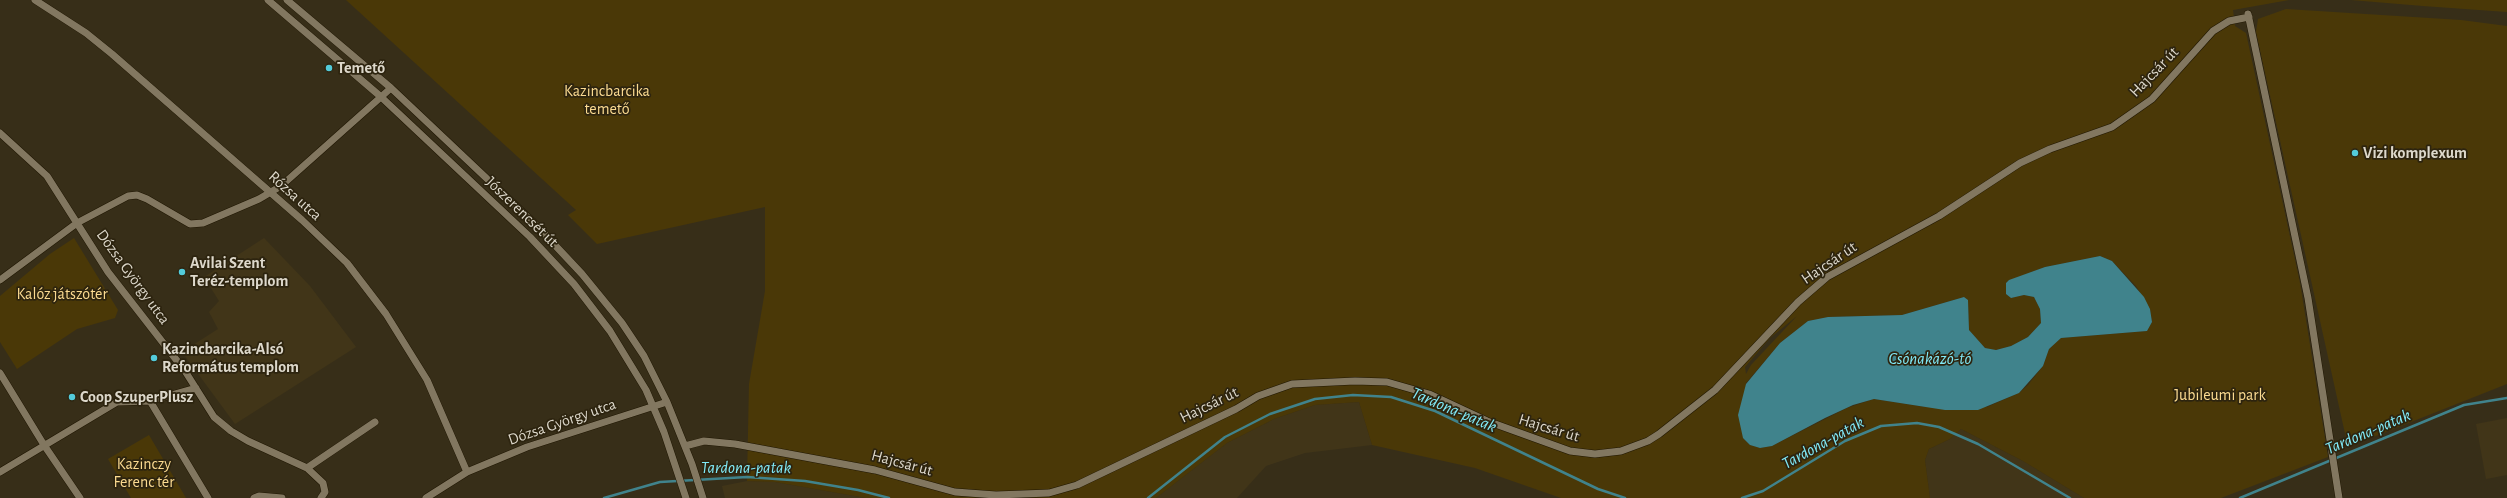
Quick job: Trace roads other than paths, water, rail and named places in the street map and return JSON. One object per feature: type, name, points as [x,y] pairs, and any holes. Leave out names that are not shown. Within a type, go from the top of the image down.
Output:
[{"type":"street","name":"Rózsa utca","points":[[35,0],[86,33],[112,54],[270,192],[347,263],[386,314],[435,395],[467,472]]},
{"type":"street","name":"Jószerencsét út","points":[[268,0],[380,96],[530,237],[574,284],[610,331],[654,407],[677,466],[686,497]]},
{"type":"street","name":"Jószerencsét út","points":[[287,0],[391,88],[538,226],[582,274],[632,336],[666,402],[685,446],[703,495]]},
{"type":"street","name":"Hajcsár út","points":[[685,446],[704,441],[734,444],[875,470],[955,492],[996,495],[1049,493],[1077,485],[1258,396],[1292,384],[1355,380],[1387,382],[1429,394],[1494,424],[1570,451],[1595,454],[1621,451],[1648,441],[1659,434],[1715,390],[1798,302],[1827,277],[1939,216],[2020,164],[2050,149],[2112,126],[2152,99],[2213,31],[2229,21],[2248,15],[2308,298],[2340,498]]},
{"type":"street","points":[[0,280],[77,223],[110,204],[128,196],[137,195],[190,224],[197,224],[259,199],[281,186],[380,96],[391,88]]},
{"type":"street","name":"Dózsa György utca","points":[[0,133],[47,176],[108,272],[186,371],[214,417],[230,431],[307,468],[323,482],[325,492],[321,498]]},
{"type":"street","points":[[0,373],[44,445],[80,498]]},
{"type":"street","points":[[0,472],[117,402],[150,401],[196,388]]},
{"type":"street","points":[[150,401],[208,498]]},
{"type":"street","name":"Dózsa György utca","points":[[426,498],[467,472],[527,447],[666,402]]},
{"type":"street","points":[[307,468],[375,422]]},
{"type":"street","points":[[254,498],[259,496],[282,498]]},
{"type":"water","name":"Csónakázó-tó","points":[[2100,256],[2112,261],[2144,297],[2150,309],[2152,322],[2147,331],[2061,338],[2049,349],[2043,366],[2019,393],[1978,410],[1945,410],[1874,399],[1853,405],[1772,446],[1760,448],[1750,445],[1743,438],[1738,415],[1746,384],[1780,343],[1808,321],[1828,317],[1902,315],[1964,297],[1968,300],[1969,330],[1985,348],[1996,350],[2011,346],[2028,337],[2041,323],[2040,309],[2034,297],[2024,295],[2011,298],[2006,294],[2006,283],[2009,280],[2045,267]]},
{"type":"waterway","name":"Tardona-patak","points":[[1148,498],[1225,437],[1270,414],[1315,399],[1353,395],[1391,397],[1435,411],[1598,489],[1625,498]]},
{"type":"waterway","name":"Tardona-patak","points":[[2240,498],[2464,405],[2507,398]]},
{"type":"waterway","name":"Tardona-patak","points":[[1742,498],[1763,491],[1845,441],[1881,426],[1917,423],[1939,427],[1978,444],[2070,498]]},
{"type":"waterway","name":"Tardona-patak","points":[[604,498],[660,482],[747,477],[805,481],[858,490],[889,498]]},
{"type":"place","name":"Temető","points":[[329,68]]},
{"type":"place","name":"Vizi komplexum","points":[[2355,153]]},
{"type":"place","name":"Avilai Szent Teréz-templom","points":[[182,272]]},
{"type":"place","name":"Kazincbarcika-Alsó Református templom","points":[[154,358]]},
{"type":"place","name":"Coop SzuperPlusz","points":[[72,397]]},
{"type":"park label","name":"Kazincbarcika temető","points":[[607,100]]},
{"type":"park label","name":"Kalóz játszótér","points":[[62,294]]},
{"type":"park label","name":"Jubileumi park","points":[[2220,395]]},
{"type":"park label","name":"Kazinczy Ferenc tér","points":[[144,473]]}]
